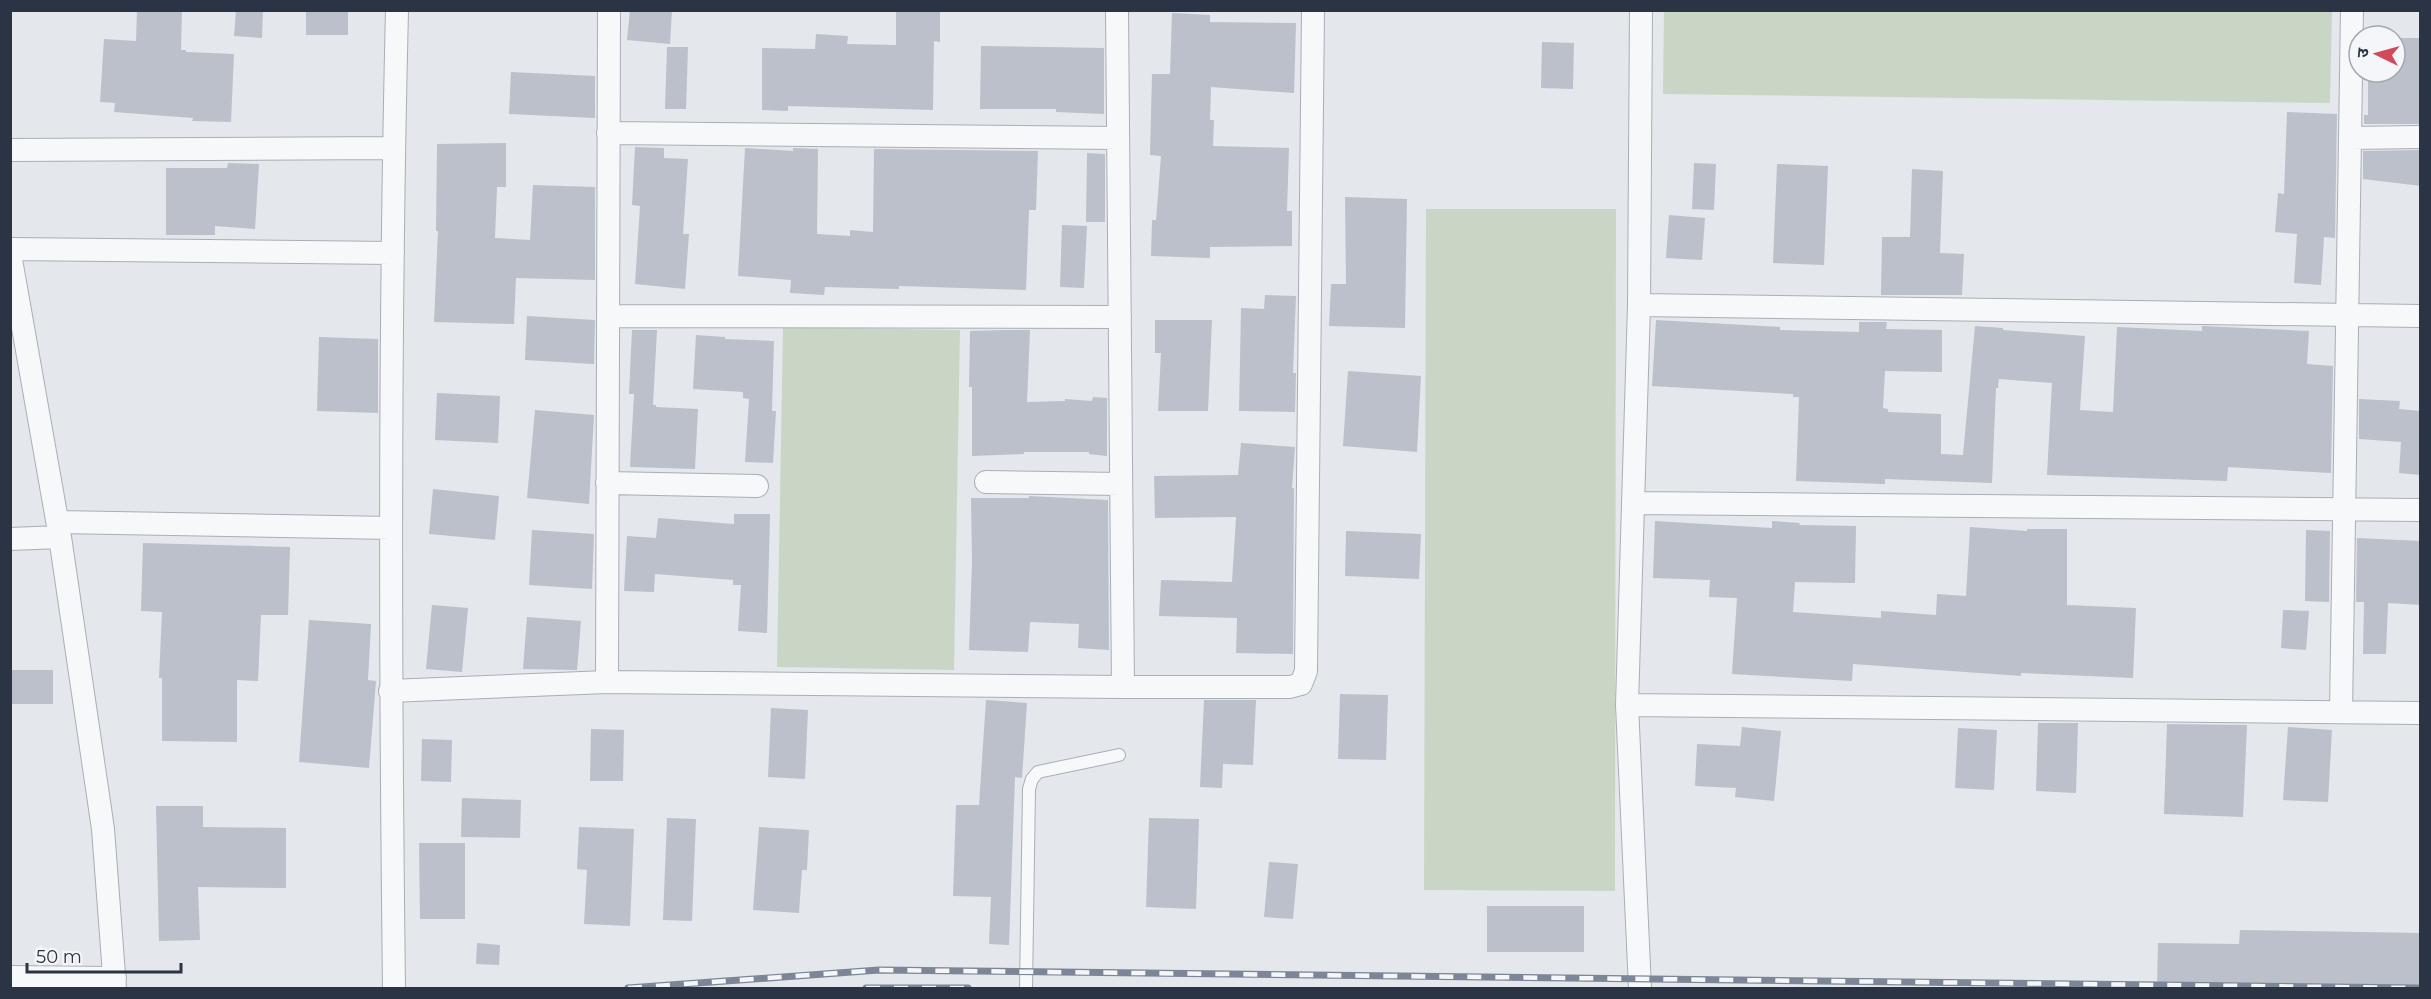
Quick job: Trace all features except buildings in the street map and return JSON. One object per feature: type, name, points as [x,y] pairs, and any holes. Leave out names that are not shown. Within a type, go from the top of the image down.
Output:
[{"type":"street","points":[[394,988],[390,691],[397,10]]},
{"type":"street","points":[[607,682],[609,10]]},
{"type":"street","points":[[1117,10],[1123,687]]},
{"type":"street","points":[[390,691],[607,682],[1123,687],[1290,687],[1301,684],[1306,671],[1313,10]]},
{"type":"street","points":[[1640,988],[1627,705],[1640,305],[1641,10]]},
{"type":"street","points":[[2341,712],[2352,10]]},
{"type":"street","points":[[608,133],[1118,138]]},
{"type":"street","points":[[2350,138],[2421,136]]},
{"type":"street","points":[[10,150],[394,148]]},
{"type":"street","points":[[10,249],[393,253]]},
{"type":"street","points":[[10,254],[59,530],[103,829],[115,983],[10,977]]},
{"type":"street","points":[[1640,305],[2421,316]]},
{"type":"street","points":[[608,316],[1120,317]]},
{"type":"street","points":[[986,482],[1121,484]]},
{"type":"street","points":[[607,483],[757,486]]},
{"type":"street","points":[[1635,502],[2421,510]]},
{"type":"street","points":[[10,539],[59,530],[391,528]]},
{"type":"street","points":[[1627,705],[2421,713]]},
{"type":"lane","points":[[1026,988],[1029,789],[1032,779],[1038,772],[1119,755]]},
{"type":"green space","points":[[1664,11],[2332,11],[2330,103],[1663,94]]},
{"type":"green space","points":[[1426,209],[1616,209],[1615,891],[1424,890]]},
{"type":"green space","points":[[783,327],[960,330],[954,670],[777,667]]},
{"type":"railway","points":[[628,988],[879,970],[2420,988]]},
{"type":"railway","points":[[866,988],[968,988]]}]
